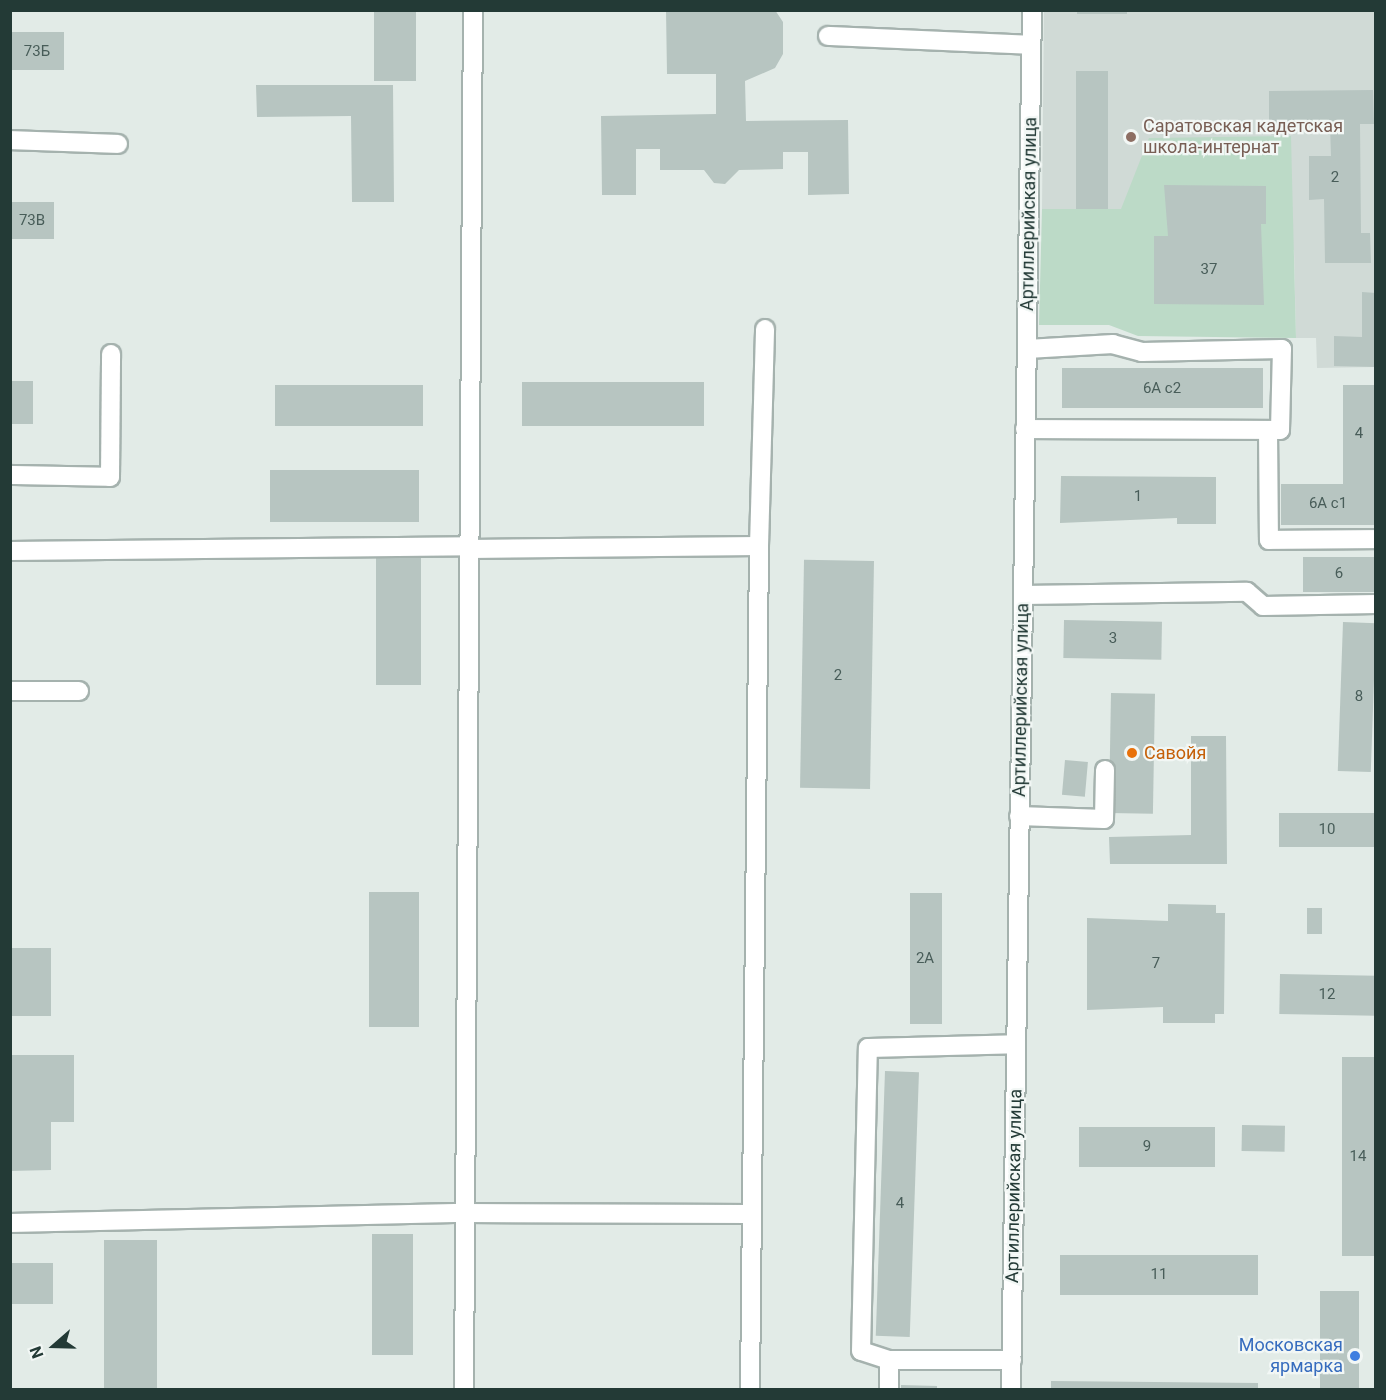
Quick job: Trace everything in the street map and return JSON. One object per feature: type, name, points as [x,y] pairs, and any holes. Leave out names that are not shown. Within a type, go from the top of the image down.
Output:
[{"type":"street","points":[[464,1389],[473,10]]},
{"type":"street","name":"Артиллерийская улица","points":[[1011,1389],[1032,10]]},
{"type":"street","points":[[828,36],[1032,45]]},
{"type":"street","points":[[10,140],[118,144]]},
{"type":"street","points":[[750,1389],[750,1214],[759,546],[765,329]]},
{"type":"street","points":[[1025,429],[1280,430],[1282,349],[1142,352],[1113,344],[1027,350]]},
{"type":"street","points":[[10,476],[110,477],[111,354]]},
{"type":"street","points":[[1268,430],[1269,540],[1376,539]]},
{"type":"street","points":[[10,551],[759,546]]},
{"type":"street","points":[[1023,595],[1247,592],[1263,606],[1376,604]]},
{"type":"street","points":[[10,691],[79,691]]},
{"type":"street","points":[[1019,816],[1104,819],[1105,770]]},
{"type":"street","points":[[1012,1360],[890,1360],[861,1350],[868,1048],[1016,1044]]},
{"type":"street","points":[[10,1223],[466,1213],[750,1214]]},
{"type":"street","points":[[889,1389],[890,1360]]},
{"type":"shaded area","name":"Саратовская кадетская школа-интернат","points":[[1044,11],[1375,11],[1375,367],[1317,368],[1316,338],[1296,338],[1294,250],[1121,209],[1042,209]]},
{"type":"green space","points":[[1291,136],[1296,338],[1138,336],[1109,325],[1039,325],[1042,209],[1121,209],[1149,138]]},
{"type":"building","points":[[374,10],[416,10],[416,81],[374,81]]},
{"type":"building","points":[[666,10],[775,10],[783,22],[783,54],[775,68],[745,81],[746,121],[848,120],[849,194],[808,195],[808,152],[783,152],[783,169],[739,170],[725,184],[714,183],[704,170],[660,170],[660,149],[636,149],[636,195],[602,195],[601,116],[716,114],[716,74],[667,74]]},
{"type":"building","points":[[1077,10],[1127,10],[1127,14],[1077,14]]},
{"type":"building","points":[[10,32],[64,32],[64,70],[10,70]]},
{"type":"building","points":[[1076,71],[1108,71],[1108,209],[1076,209]]},
{"type":"building","points":[[256,85],[393,85],[394,202],[352,202],[351,116],[257,117]]},
{"type":"building","points":[[1373,90],[1374,124],[1360,124],[1361,233],[1370,233],[1371,263],[1325,263],[1324,199],[1309,200],[1309,156],[1331,156],[1330,126],[1269,127],[1269,91]]},
{"type":"building","points":[[1164,185],[1266,186],[1266,224],[1261,224],[1264,305],[1154,304],[1154,236],[1168,236]]},
{"type":"building","points":[[10,202],[54,202],[54,239],[10,239]]},
{"type":"building","points":[[1362,292],[1376,293],[1376,367],[1334,366],[1334,336],[1362,337]]},
{"type":"building","points":[[1062,368],[1263,368],[1263,408],[1062,408]]},
{"type":"building","points":[[10,381],[33,381],[33,424],[10,424]]},
{"type":"building","points":[[522,382],[704,382],[704,426],[522,426]]},
{"type":"building","points":[[275,385],[423,385],[423,426],[275,426]]},
{"type":"building","points":[[1343,385],[1376,385],[1376,525],[1281,525],[1281,484],[1343,484]]},
{"type":"building","points":[[270,470],[419,470],[419,522],[270,522]]},
{"type":"building","points":[[1061,476],[1216,477],[1216,524],[1177,524],[1177,518],[1060,523]]},
{"type":"building","points":[[1303,557],[1376,557],[1376,592],[1303,592]]},
{"type":"building","points":[[376,558],[421,558],[421,685],[376,685]]},
{"type":"building","points":[[804,560],[874,561],[870,789],[800,788]]},
{"type":"building","points":[[1064,620],[1162,622],[1161,660],[1063,658]]},
{"type":"building","points":[[1343,622],[1376,623],[1371,772],[1338,771]]},
{"type":"building","name":"Савойя","points":[[1111,693],[1155,694],[1153,814],[1109,813]]},
{"type":"building","points":[[1191,736],[1226,736],[1227,864],[1110,864],[1109,837],[1191,835]]},
{"type":"building","points":[[1065,760],[1088,762],[1085,797],[1062,795]]},
{"type":"building","points":[[1279,813],[1376,813],[1376,847],[1279,847]]},
{"type":"building","points":[[369,892],[419,892],[419,1027],[369,1027]]},
{"type":"building","points":[[910,893],[942,893],[942,1024],[910,1024]]},
{"type":"building","points":[[1168,904],[1216,905],[1216,913],[1225,913],[1224,1014],[1215,1014],[1215,1023],[1163,1023],[1163,1007],[1087,1010],[1087,918],[1168,921]]},
{"type":"building","points":[[1307,908],[1322,908],[1322,934],[1307,934]]},
{"type":"building","points":[[10,948],[51,948],[51,1016],[10,1016]]},
{"type":"building","points":[[1280,974],[1376,976],[1375,1016],[1279,1014]]},
{"type":"building","points":[[10,1055],[74,1055],[74,1122],[51,1122],[51,1170],[10,1171]]},
{"type":"building","points":[[1342,1057],[1376,1057],[1376,1256],[1342,1256]]},
{"type":"building","points":[[885,1071],[919,1072],[910,1337],[876,1336]]},
{"type":"building","points":[[1242,1125],[1285,1126],[1285,1152],[1242,1151]]},
{"type":"building","points":[[1079,1127],[1215,1127],[1215,1167],[1079,1167]]},
{"type":"building","points":[[372,1234],[413,1234],[413,1355],[372,1355]]},
{"type":"building","points":[[104,1240],[157,1240],[157,1390],[104,1390]]},
{"type":"building","points":[[1060,1255],[1258,1255],[1258,1295],[1060,1295]]},
{"type":"building","points":[[10,1263],[53,1263],[53,1304],[10,1304]]},
{"type":"building","points":[[1320,1291],[1359,1291],[1359,1390],[1320,1390]]},
{"type":"building","points":[[1051,1381],[1258,1383],[1258,1390],[1051,1390]]},
{"type":"building","points":[[901,1385],[937,1386],[937,1390],[901,1390]]},
{"type":"place","name":"Саратовская кадетская школа-интернат","points":[[1131,137]]},
{"type":"place","name":"Савойя","points":[[1132,753]]},
{"type":"place","name":"Московская ярмарка","points":[[1355,1356]]}]
